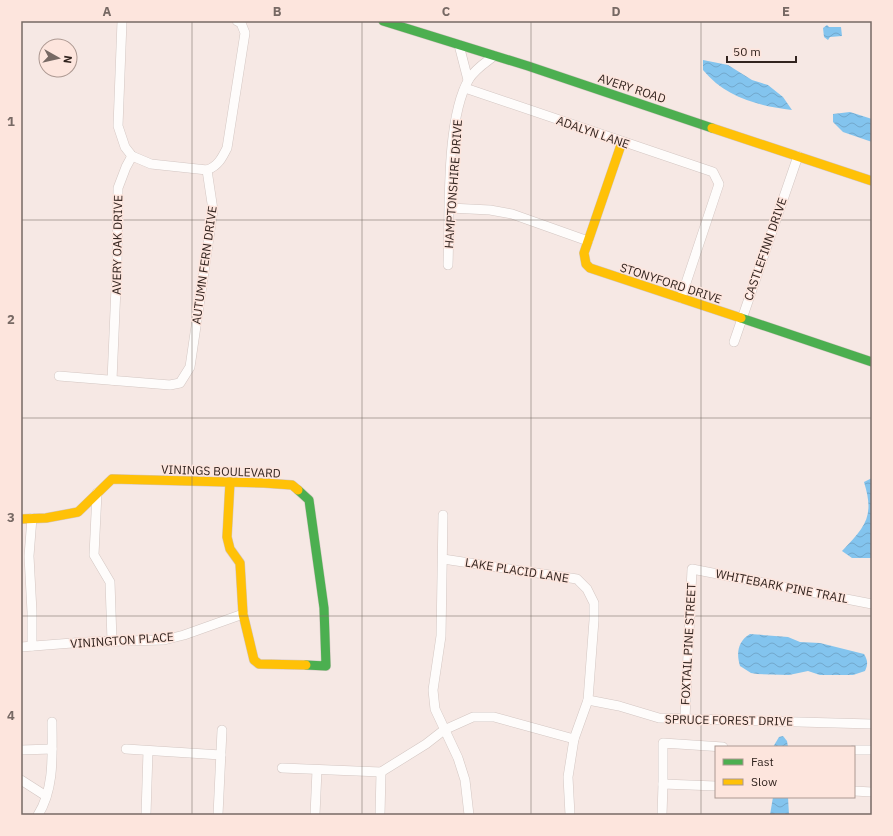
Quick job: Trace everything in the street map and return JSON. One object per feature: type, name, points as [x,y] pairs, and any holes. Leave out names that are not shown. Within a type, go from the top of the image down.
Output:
[{"type":"street","points":[[122,21],[118,126],[125,147],[132,156],[151,164],[207,170],[214,168],[222,158],[227,148],[245,33],[241,23],[237,21]]},
{"type":"street","name":"AVERY ROAD","points":[[383,21],[494,56],[872,181]]},
{"type":"street","points":[[459,46],[467,84]]},
{"type":"street","name":"HAMPTONSHIRE DRIVE","points":[[448,265],[456,120],[467,84],[474,72],[494,56]]},
{"type":"street","name":"ADALYN LANE","points":[[467,84],[622,142],[713,172],[718,178],[719,184],[680,298]]},
{"type":"street","name":"STONYFORD DRIVE","points":[[622,142],[588,241],[584,259],[590,268],[872,362]]},
{"type":"street","name":"AVERY OAK DRIVE","points":[[112,380],[117,264],[118,188],[132,156]]},
{"type":"street","name":"CASTLEFINN DRIVE","points":[[734,342],[798,156]]},
{"type":"street","name":"AUTUMN FERN DRIVE","points":[[112,380],[170,385],[180,383],[190,367],[213,210],[207,170]]},
{"type":"street","points":[[450,208],[490,210],[506,213],[588,241]]},
{"type":"street","points":[[59,376],[112,380]]},
{"type":"street","name":"VININGS BOULEVARD","points":[[21,519],[78,512],[89,503],[97,492],[112,479],[292,485],[309,500],[314,526],[319,582],[324,608],[326,666],[256,663],[243,614]]},
{"type":"street","points":[[230,482],[227,537],[230,549],[240,563],[243,614]]},
{"type":"street","points":[[97,492],[94,555],[110,582],[112,641]]},
{"type":"street","points":[[442,515],[442,636],[433,690],[435,709],[458,758],[465,780],[469,799],[469,815]]},
{"type":"street","points":[[32,518],[29,556],[32,646]]},
{"type":"street","name":"LAKE PLACID LANE","points":[[442,559],[577,579],[587,589],[594,603],[588,700]]},
{"type":"street","name":"WHITEBARK PINE TRAIL","points":[[692,569],[872,604]]},
{"type":"street","name":"FOXTAIL PINE STREET","points":[[685,718],[692,569]]},
{"type":"street","name":"VININGTON PLACE","points":[[21,647],[112,641],[164,640],[184,635],[243,614]]},
{"type":"street","points":[[570,815],[568,777],[574,739],[588,700]]},
{"type":"street","name":"SPRUCE FOREST DRIVE","points":[[588,700],[619,706],[659,718],[872,724]]},
{"type":"street","points":[[282,768],[381,772],[426,744],[444,730],[473,717],[494,718],[574,739]]},
{"type":"street","points":[[38,815],[44,805],[51,777],[52,722]]},
{"type":"street","points":[[218,815],[222,730]]},
{"type":"street","points":[[662,815],[663,743],[715,746]]},
{"type":"street","points":[[21,750],[52,749]]},
{"type":"street","points":[[126,749],[221,755]]},
{"type":"street","points":[[855,750],[872,750]]},
{"type":"street","points":[[146,815],[148,751]]},
{"type":"street","points":[[315,815],[318,770]]},
{"type":"street","points":[[380,815],[381,772]]},
{"type":"street","points":[[21,780],[46,796]]},
{"type":"street","points":[[663,784],[715,786]]},
{"type":"street","points":[[855,791],[872,792]]},
{"type":"water","points":[[827,25],[829,27],[841,27],[842,36],[830,37],[828,40],[824,37],[823,28]]},
{"type":"water","points":[[703,60],[728,65],[752,80],[768,85],[783,97],[792,110],[755,103],[743,99],[721,87],[703,70]]},
{"type":"water","points":[[850,112],[872,119],[872,142],[843,132],[833,122],[833,114]]},
{"type":"water","points":[[872,478],[872,558],[852,558],[842,551],[857,535],[866,521],[868,504],[864,482]]},
{"type":"water","points":[[750,634],[788,637],[800,642],[820,643],[864,654],[867,661],[867,666],[865,671],[853,675],[820,675],[808,671],[789,675],[751,673],[740,666],[738,656],[739,648],[743,640]]},
{"type":"water","points":[[783,736],[787,741],[788,746],[774,746],[779,737]]},
{"type":"water","points":[[773,798],[788,798],[789,815],[770,815]]},
{"type":"traffic: fast","points":[[383,21],[528,66],[712,128]]},
{"type":"traffic: fast","points":[[741,318],[872,362]]},
{"type":"traffic: fast","points":[[298,490],[309,500],[324,608],[326,666],[306,665]]},
{"type":"traffic: slow","points":[[712,128],[872,181]]},
{"type":"traffic: slow","points":[[622,142],[584,253],[586,264],[590,268],[741,318]]},
{"type":"traffic: slow","points":[[21,519],[46,518],[78,512],[112,479],[264,483],[292,485],[298,490]]},
{"type":"traffic: slow","points":[[230,482],[227,537],[230,549],[240,563],[243,614],[254,660],[259,664],[306,665]]}]
